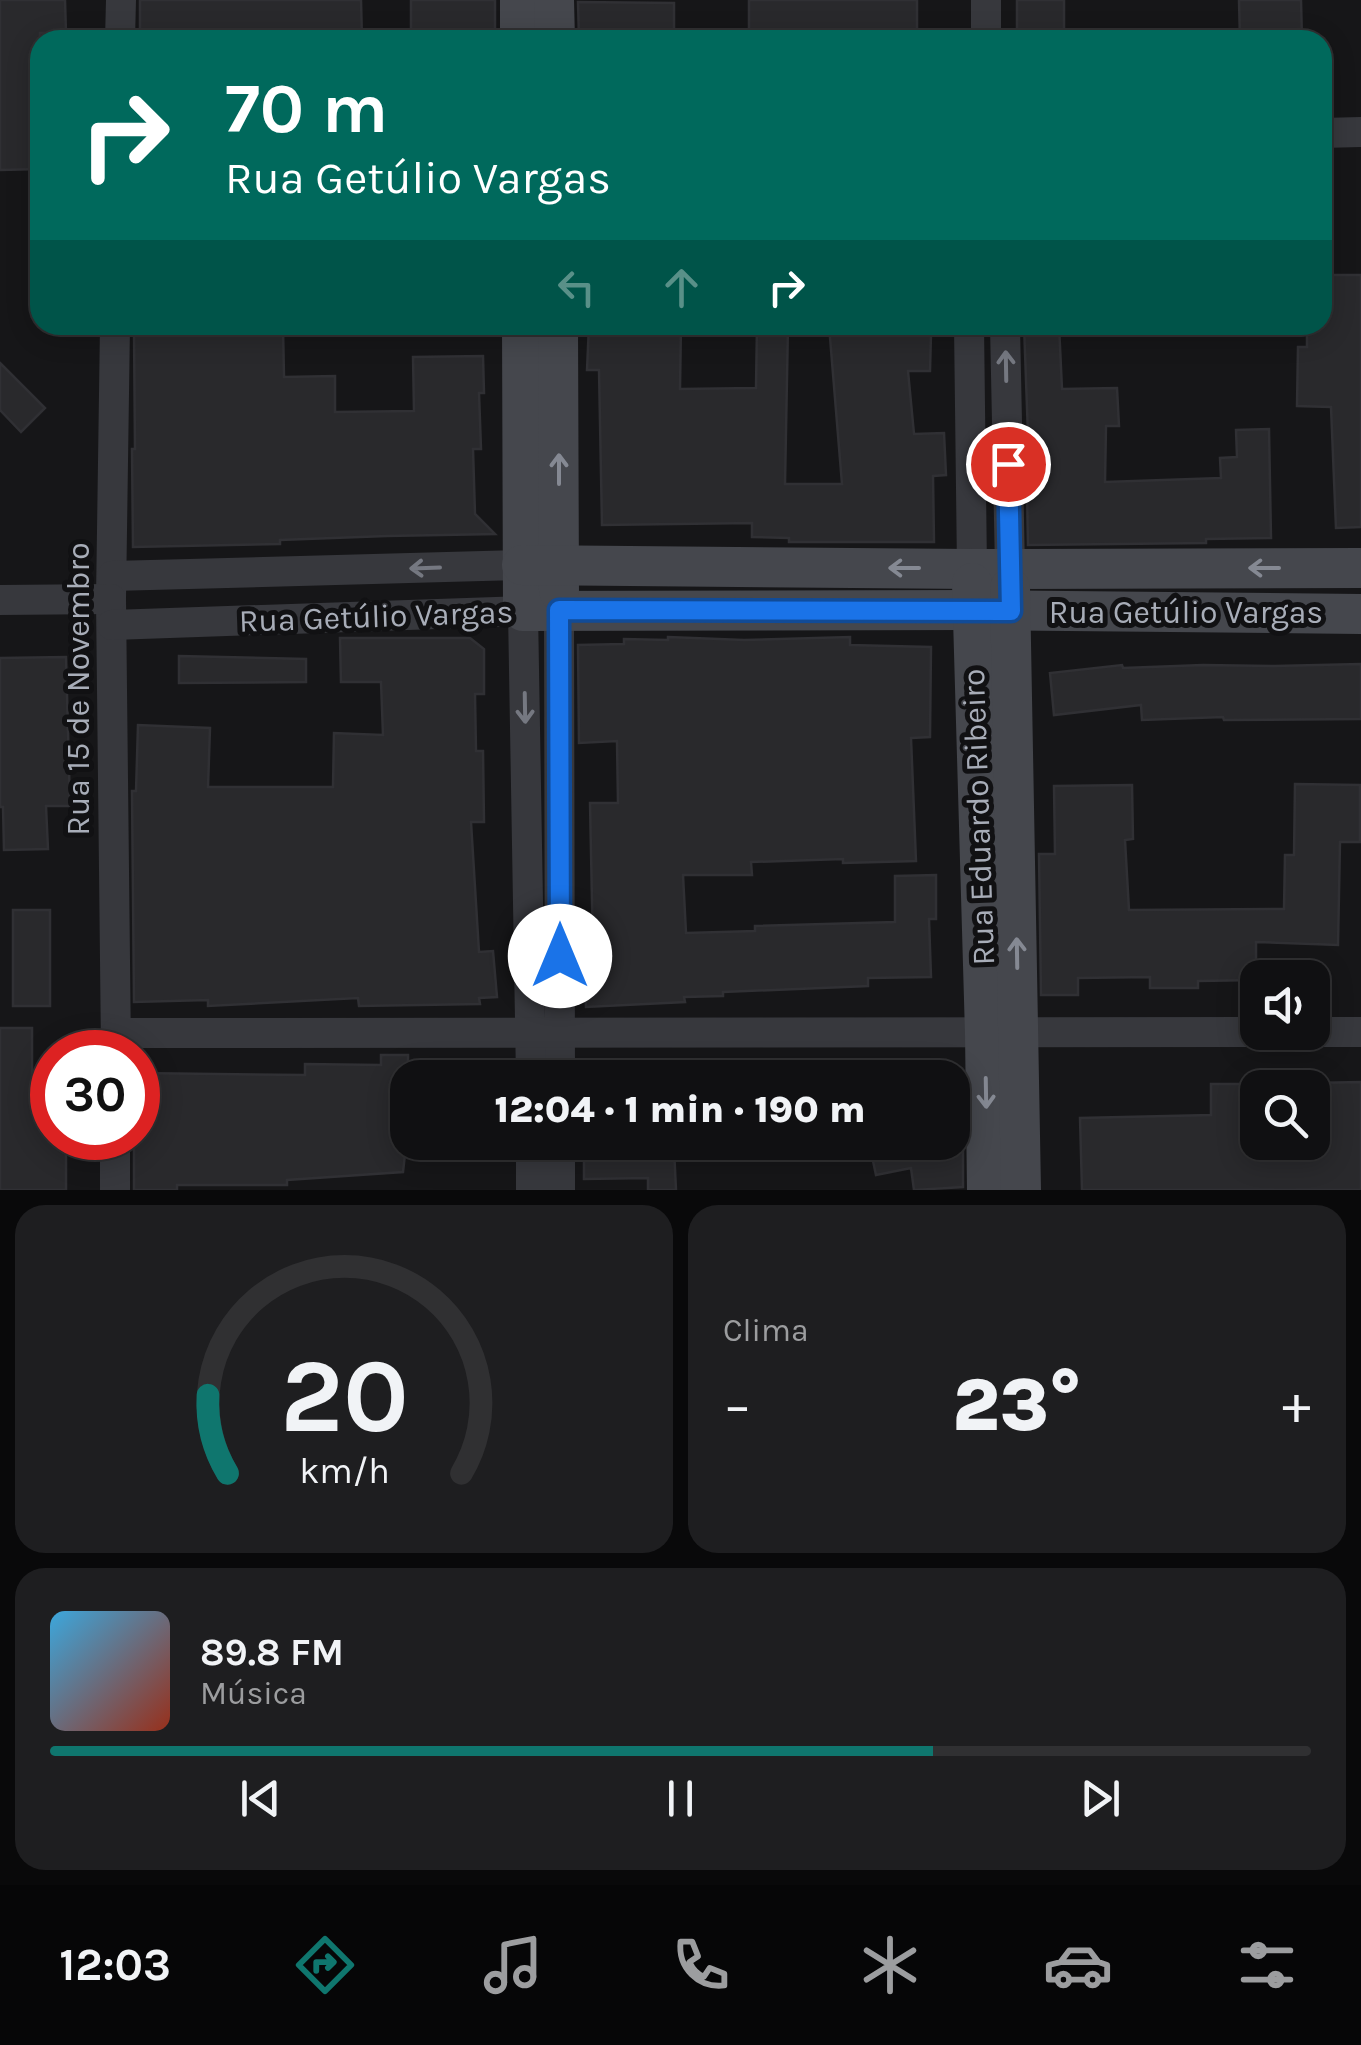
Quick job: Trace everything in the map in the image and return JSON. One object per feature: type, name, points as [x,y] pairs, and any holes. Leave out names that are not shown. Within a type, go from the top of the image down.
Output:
[{"type":"street","points":[[120,30],[121,0]]},
{"type":"street","points":[[520,0],[520,30]]},
{"type":"street","points":[[554,0],[555,30]]},
{"type":"street","points":[[986,0],[986,30]]},
{"type":"street","points":[[1332,132],[1361,132]]},
{"type":"street","name":"Rua 15 de Novembro","points":[[115,335],[112,600],[116,1030]]},
{"type":"street","points":[[523,335],[541,566]]},
{"type":"street","points":[[536,1060],[545,1032],[541,566],[557,335]]},
{"type":"street","name":"Rua Eduardo Ribeiro","points":[[970,335],[991,569]]},
{"type":"street","name":"Rua Eduardo Ribeiro","points":[[1004,335],[991,611],[1002,1034],[1021,1190]]},
{"type":"street","name":"Rua Getúlio Vargas","points":[[112,600],[541,566],[1361,568]]},
{"type":"street","name":"Rua Getúlio Vargas","points":[[0,600],[541,610],[1361,614]]},
{"type":"street","points":[[545,1032],[554,1060]]},
{"type":"street","points":[[160,1041],[545,1032],[1240,1032]]},
{"type":"street","points":[[1330,1032],[1361,1032]]},
{"type":"street","name":"Rua Eduardo Ribeiro","points":[[987,1190],[1002,1034]]},
{"type":"street","points":[[115,1160],[115,1190]]},
{"type":"street","points":[[531,1160],[531,1190]]},
{"type":"street","points":[[560,1160],[560,1190]]},
{"type":"building","points":[[0,0],[65,0],[66,30],[30,30],[30,169],[0,170]]},
{"type":"building","points":[[140,0],[361,0],[362,30],[140,30]]},
{"type":"building","points":[[411,0],[495,0],[495,30],[411,30]]},
{"type":"building","points":[[749,0],[917,0],[917,30],[749,30]]},
{"type":"building","points":[[1017,0],[1064,0],[1064,30],[1017,30]]},
{"type":"building","points":[[1239,0],[1301,0],[1302,30],[1240,30]]},
{"type":"building","points":[[578,2],[674,3],[674,30],[579,30]]},
{"type":"building","points":[[1332,275],[1361,275],[1361,527],[1336,528],[1331,407],[1297,406],[1298,347],[1307,347],[1307,335],[1332,335]]},
{"type":"building","points":[[134,335],[283,335],[284,377],[335,376],[335,412],[414,411],[413,357],[483,356],[484,393],[479,393],[481,449],[473,449],[475,514],[495,534],[133,547]]},
{"type":"building","points":[[589,335],[681,335],[680,389],[756,388],[757,335],[788,335],[785,484],[842,484],[830,335],[931,335],[930,371],[908,371],[914,434],[944,433],[946,475],[933,476],[934,542],[789,542],[789,538],[752,537],[752,523],[602,525],[599,370],[587,370]]},
{"type":"building","points":[[1024,335],[1059,335],[1062,389],[1117,388],[1119,426],[1106,426],[1105,482],[1221,478],[1220,458],[1237,457],[1236,430],[1269,429],[1271,538],[1206,539],[1206,543],[1028,545]]},
{"type":"building","points":[[0,363],[45,408],[21,432],[0,410]]},
{"type":"building","points":[[850,637],[850,645],[931,647],[930,737],[911,738],[916,861],[751,862],[752,875],[683,875],[686,933],[755,931],[755,926],[895,922],[895,876],[936,875],[936,919],[929,919],[931,977],[868,978],[868,986],[723,992],[723,996],[684,997],[685,1002],[586,1007],[583,950],[593,949],[590,803],[618,803],[617,741],[579,743],[578,645],[624,644],[624,639]]},
{"type":"building","points":[[340,638],[470,638],[484,649],[484,694],[475,694],[476,751],[483,751],[484,822],[471,822],[479,952],[493,951],[497,997],[479,998],[480,1004],[359,1006],[358,998],[208,1006],[208,1000],[134,1002],[132,791],[136,791],[138,725],[210,728],[208,787],[333,787],[334,733],[383,735],[381,682],[341,682]]},
{"type":"building","points":[[179,656],[306,659],[306,682],[179,683]]},
{"type":"building","points":[[66,657],[70,806],[46,806],[48,849],[4,850],[0,807],[0,658]]},
{"type":"building","points":[[1361,664],[1361,719],[1142,720],[1141,705],[1054,715],[1050,673],[1122,665],[1123,668]]},
{"type":"building","points":[[1295,784],[1360,785],[1360,842],[1340,842],[1338,945],[1256,942],[1256,960],[1240,960],[1240,980],[1198,981],[1198,988],[1150,988],[1150,977],[1078,978],[1078,995],[1041,995],[1039,854],[1055,854],[1054,786],[1132,785],[1133,839],[1125,840],[1129,910],[1284,909],[1285,855],[1294,855]]},
{"type":"building","points":[[13,910],[50,910],[50,1006],[13,1006]]},
{"type":"building","points":[[0,1028],[32,1028],[30,1160],[66,1160],[66,1190],[0,1190]]},
{"type":"building","points":[[381,1055],[408,1055],[408,1060],[390,1060],[390,1160],[404,1160],[403,1172],[287,1180],[287,1185],[177,1185],[177,1190],[134,1190],[134,1160],[160,1160],[160,1073],[305,1075],[305,1064],[381,1065]]},
{"type":"building","points":[[1361,1082],[1361,1190],[1082,1190],[1080,1118],[1211,1115],[1211,1084],[1240,1084],[1240,1160],[1330,1160],[1330,1083]]},
{"type":"building","points":[[584,1160],[675,1160],[676,1190],[648,1190],[648,1178],[584,1179]]},
{"type":"building","points":[[873,1160],[963,1160],[963,1187],[914,1190],[911,1168],[876,1175]]},
{"type":"route","points":[[560,956],[559,610],[1011,611],[1008,464]]}]
